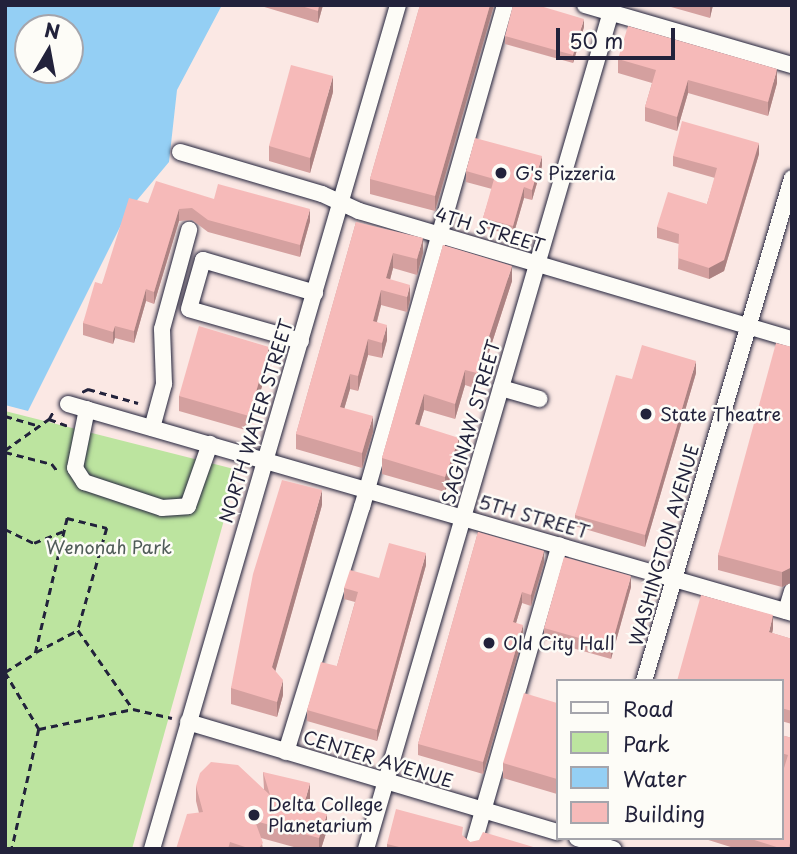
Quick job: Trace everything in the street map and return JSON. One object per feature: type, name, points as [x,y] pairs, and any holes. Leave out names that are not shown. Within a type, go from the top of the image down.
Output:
[{"type":"street","name":"NORTH WATER STREET","points":[[152,849],[398,5]]},
{"type":"street","points":[[286,752],[366,489],[505,5]]},
{"type":"street","points":[[585,5],[612,9],[792,65]]},
{"type":"street","name":"SAGINAW STREET","points":[[366,849],[612,9]]},
{"type":"street","name":"4TH STREET","points":[[180,152],[537,265],[792,339]]},
{"type":"street","name":"WASHINGTON AVENUE","points":[[645,679],[792,178]]},
{"type":"street","points":[[152,428],[164,384],[162,329],[189,230]]},
{"type":"street","points":[[301,341],[189,309],[203,260],[315,293]]},
{"type":"street","points":[[501,388],[539,399]]},
{"type":"street","name":"5TH STREET","points":[[68,404],[464,516],[789,612]]},
{"type":"street","points":[[87,409],[75,468],[83,482],[162,509],[188,506],[210,444]]},
{"type":"street","points":[[472,849],[560,545]]},
{"type":"street","points":[[789,612],[792,591]]},
{"type":"street","name":"CENTER AVENUE","points":[[188,722],[556,832]]},
{"type":"street","points":[[596,844],[613,849]]},
{"type":"path","points":[[5,416],[39,426]]},
{"type":"path","points":[[5,452],[52,464],[65,480]]},
{"type":"path","points":[[12,849],[39,729],[5,672],[78,630],[107,528],[67,517],[35,653]]},
{"type":"path","points":[[5,529],[34,543],[64,531]]},
{"type":"path","points":[[78,630],[134,709]]},
{"type":"path","points":[[39,729],[134,709],[188,722]]},
{"type":"path","points":[[5,713],[5,720]]},
{"type":"green space","name":"Wenonah Park","points":[[5,411],[238,470],[132,849],[5,849]]},
{"type":"water","points":[[5,5],[222,5],[177,90],[169,162],[128,211],[28,411],[5,405]]},
{"type":"building","points":[[298,5],[319,5],[318,11]]},
{"type":"building","points":[[420,5],[490,5],[435,196],[370,179]]},
{"type":"building","points":[[513,5],[537,5],[584,19],[573,55],[505,36]]},
{"type":"building","points":[[628,26],[777,69],[768,102],[688,80],[677,117],[645,107],[656,70],[618,59]]},
{"type":"building","points":[[291,65],[333,76],[310,158],[269,146]]},
{"type":"building","points":[[682,121],[759,143],[724,260],[709,268],[678,258],[679,234],[657,227],[668,192],[707,204],[717,168],[673,156]]},
{"type":"building","points":[[475,138],[542,156],[532,190],[524,187],[513,226],[483,218],[494,179],[466,171]]},
{"type":"building","points":[[156,181],[214,199],[218,184],[310,209],[300,245],[208,220],[192,208],[179,209],[154,292],[146,289],[134,331],[115,326],[113,332],[83,323],[95,282],[102,284],[129,198],[148,203]]},
{"type":"building","points":[[356,222],[423,238],[417,259],[393,253],[386,278],[410,285],[407,297],[381,290],[373,321],[387,325],[382,343],[368,339],[358,376],[350,374],[340,407],[373,416],[362,453],[296,434]]},
{"type":"building","points":[[443,245],[512,266],[477,373],[465,370],[455,404],[424,394],[415,424],[459,438],[445,477],[382,458]]},
{"type":"building","points":[[199,326],[269,347],[249,416],[179,396]]},
{"type":"building","points":[[776,343],[792,347],[792,567],[782,572],[718,555]]},
{"type":"building","points":[[642,345],[696,361],[645,535],[575,515],[616,375],[632,379]]},
{"type":"building","points":[[282,480],[322,490],[272,667],[283,680],[277,702],[231,688],[253,574]]},
{"type":"building","points":[[478,532],[544,551],[531,595],[522,592],[513,622],[523,625],[483,762],[418,744]]},
{"type":"building","points":[[389,543],[426,553],[377,730],[307,710],[321,662],[337,666],[358,592],[344,588],[350,570],[379,578]]},
{"type":"building","points":[[564,557],[631,576],[611,647],[544,628]]},
{"type":"building","points":[[701,595],[773,615],[769,632],[792,639],[792,711],[783,709],[783,679],[678,679]]},
{"type":"building","points":[[524,693],[556,703],[556,779],[503,763]]},
{"type":"building","points":[[783,736],[792,738],[792,837],[788,849],[783,849],[754,840],[783,840],[783,771],[788,755],[783,754]]},
{"type":"building","name":"Delta College Planetarium","points":[[211,762],[238,765],[270,795],[263,772],[310,783],[303,808],[327,814],[319,838],[255,821],[263,843],[258,849],[230,842],[228,849],[176,849],[187,814],[203,812],[196,786],[200,773]]},
{"type":"building","points":[[396,809],[463,827],[462,835],[470,842],[479,840],[483,832],[540,849],[407,849],[387,844]]},
{"type":"place","name":"G's Pizzeria","points":[[501,173]]},
{"type":"place","name":"State Theatre","points":[[646,414]]},
{"type":"place","name":"Old City Hall","points":[[489,643]]},
{"type":"place","name":"Delta College Planetarium","points":[[254,815]]}]
